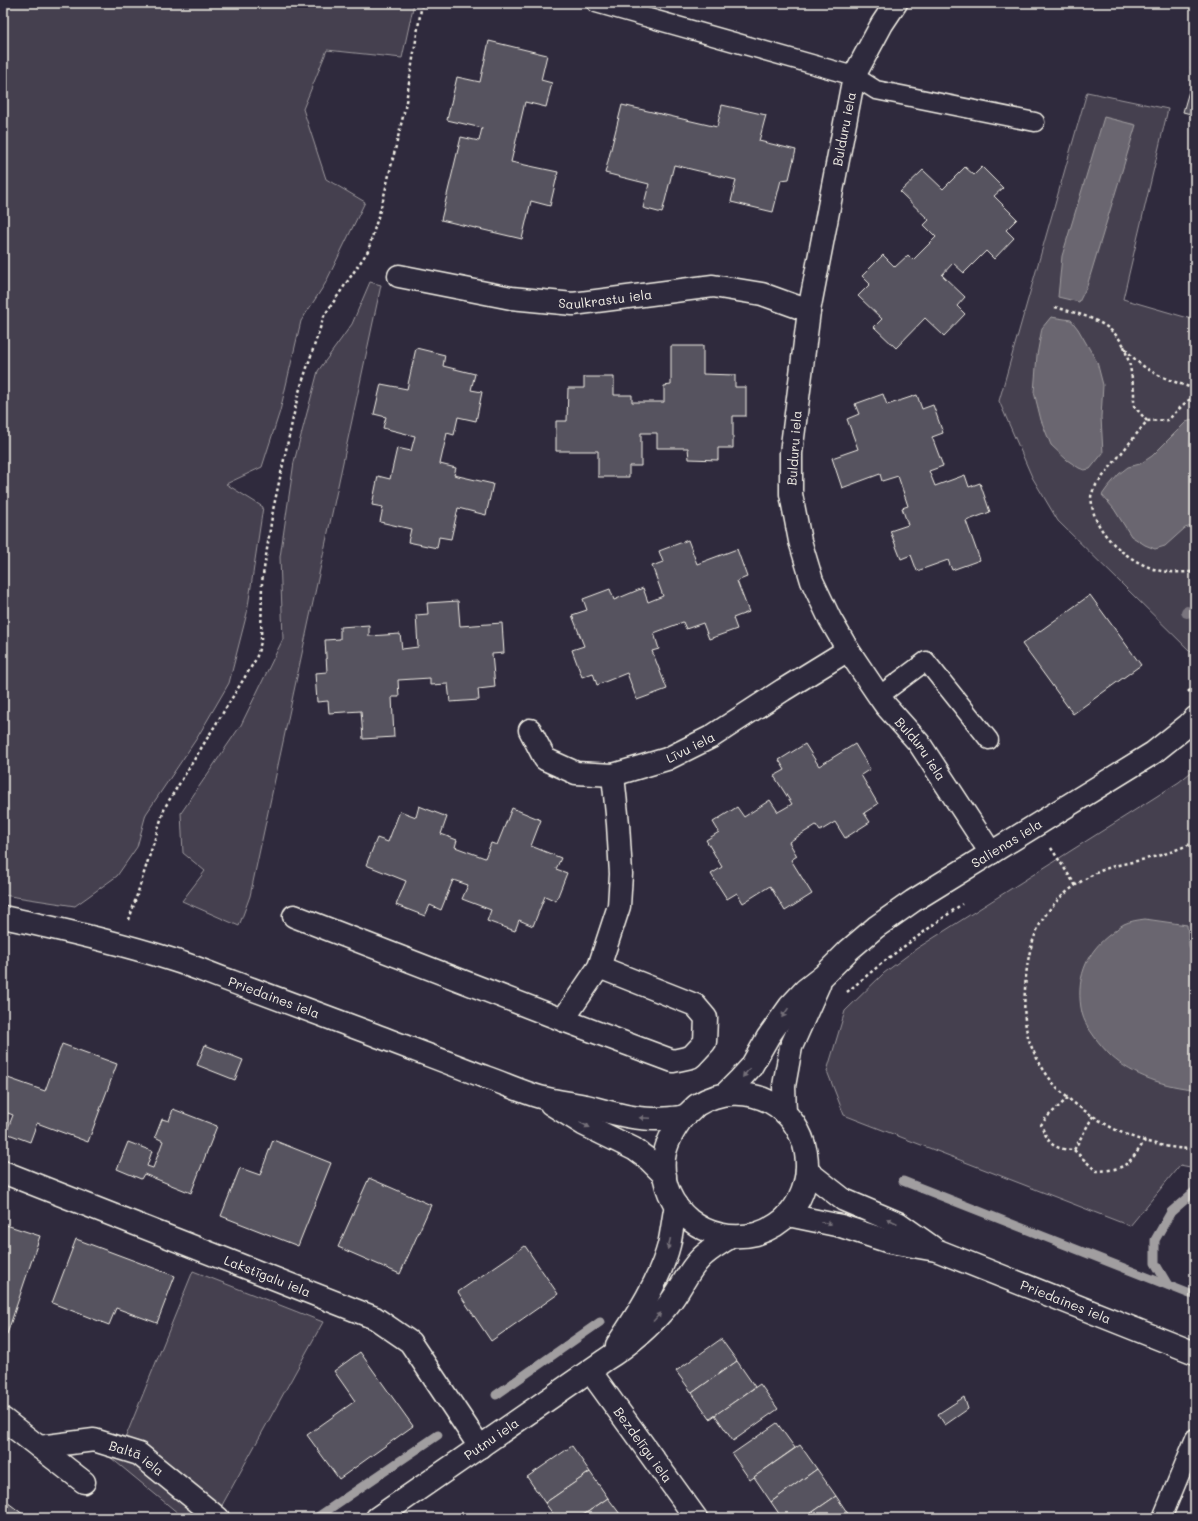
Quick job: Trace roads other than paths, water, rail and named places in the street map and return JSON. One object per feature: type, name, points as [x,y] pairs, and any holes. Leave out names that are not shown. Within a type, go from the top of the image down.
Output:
[{"type":"street","name":"Bulduru iela","points":[[896,3],[882,24],[854,76],[809,311],[791,453],[791,494],[800,541],[812,581],[830,619],[848,650],[886,706],[919,743],[990,853]]},
{"type":"street","name":"Saulkrastu iela","points":[[399,276],[511,298],[573,304],[713,286],[762,294],[809,311]]},
{"type":"street","name":"Līvu iela","points":[[530,730],[545,759],[576,773],[613,775],[667,759],[711,737],[848,650]]},
{"type":"street","name":"Salienas iela","points":[[823,976],[849,950],[876,927],[913,901],[1153,753],[1195,718]]},
{"type":"street","points":[[563,1020],[599,967],[619,906],[621,874],[613,775]]},
{"type":"street","points":[[294,916],[563,1020],[673,1060],[691,1057],[705,1042],[706,1018],[695,1005],[599,967]]},
{"type":"street","name":"Priedaines iela","points":[[3,917],[82,934],[181,963],[540,1097]]},
{"type":"street","points":[[726,1094],[751,1067],[768,1037],[790,1006],[805,990],[823,976]]},
{"type":"street","points":[[785,1113],[784,1086],[791,1047],[823,976]]},
{"type":"street","points":[[726,1094],[741,1094],[757,1097],[772,1103],[785,1113],[795,1125],[803,1140],[807,1155],[807,1171],[804,1187],[798,1202],[788,1215],[776,1225],[761,1232],[746,1236],[730,1237],[714,1234],[699,1228],[686,1218],[676,1206],[669,1191],[665,1176],[664,1159],[667,1144],[674,1129],[684,1116],[696,1106],[710,1098],[726,1094]]},
{"type":"street","points":[[540,1097],[634,1118],[655,1119],[684,1116]]},
{"type":"street","points":[[540,1097],[583,1124],[634,1149],[649,1160],[665,1176]]},
{"type":"street","points":[[807,1171],[844,1200],[898,1223],[936,1250]]},
{"type":"street","name":"Lakstīgalu iela","points":[[3,1172],[375,1318],[410,1342],[480,1447]]},
{"type":"street","points":[[598,1365],[615,1348],[630,1326],[651,1289],[669,1246],[676,1206]]},
{"type":"street","points":[[788,1215],[841,1226],[890,1242],[936,1250]]},
{"type":"street","name":"Putnu iela","points":[[377,1518],[625,1347],[647,1328],[669,1304],[699,1260],[710,1250],[730,1237]]},
{"type":"street","name":"Priedaines iela","points":[[936,1250],[1194,1350]]},
{"type":"street","name":"Bezdelīgu iela","points":[[598,1365],[696,1518]]},
{"type":"street","points":[[3,1419],[84,1482]]},
{"type":"street","name":"Baltā iela","points":[[39,1447],[94,1440],[139,1454],[218,1518]]},
{"type":"lane","points":[[596,3],[854,76],[876,90],[1035,122]]},
{"type":"lane","points":[[879,696],[926,661],[989,740]]},
{"type":"lane","points":[[1162,1518],[1195,1438]]},
{"type":"waterway","points":[[903,1181],[1190,1294]]},
{"type":"waterway","points":[[1168,1285],[1155,1263],[1155,1240],[1171,1212],[1195,1191]]},
{"type":"waterway","points":[[496,1395],[600,1322]]},
{"type":"waterway","points":[[316,1518],[438,1435]]}]
